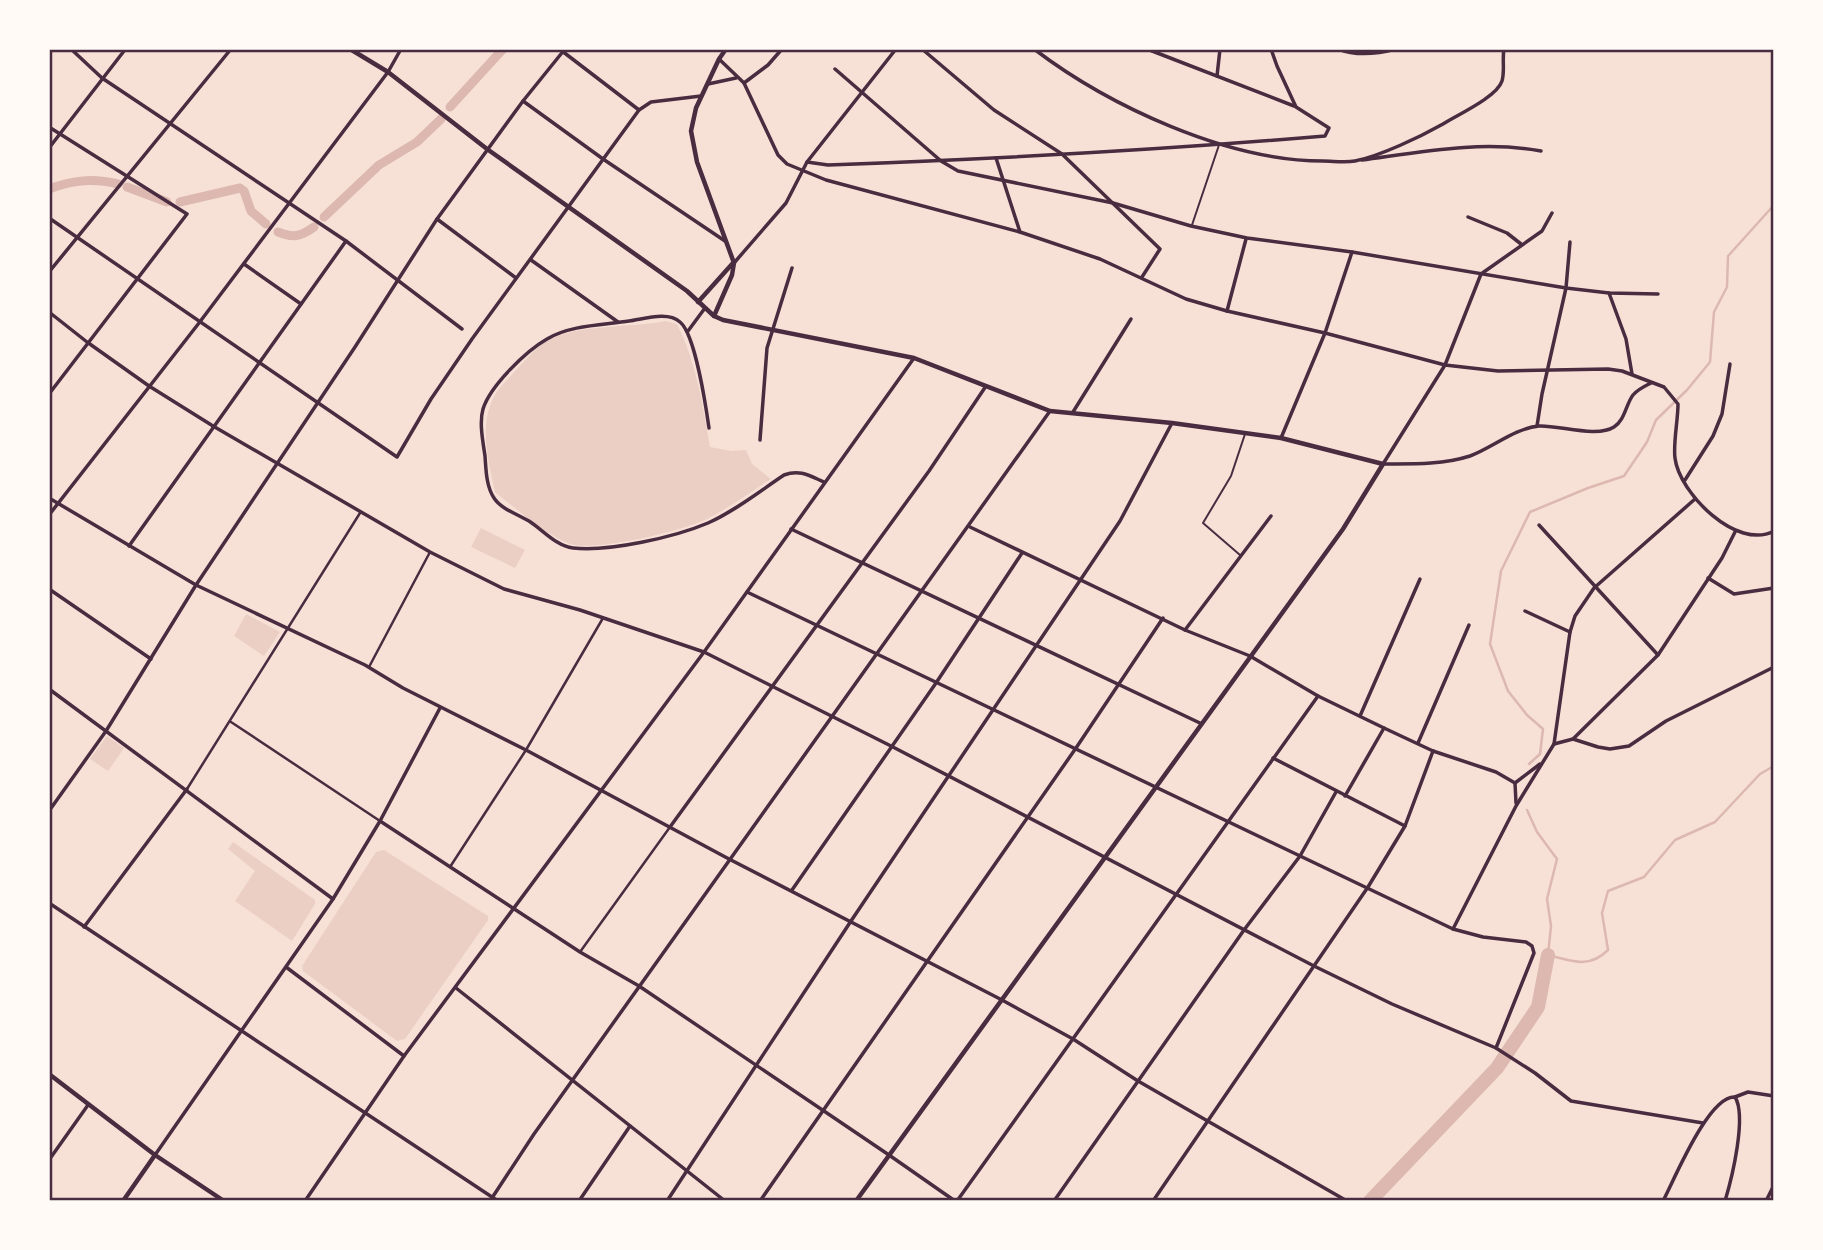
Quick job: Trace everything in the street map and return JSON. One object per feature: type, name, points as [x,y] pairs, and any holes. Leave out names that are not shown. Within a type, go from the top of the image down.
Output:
[{"type":"street","points":[[71,49],[102,78],[346,241],[462,330]]},
{"type":"street","points":[[49,272],[231,49]]},
{"type":"street","points":[[350,49],[388,72],[487,149],[687,290],[714,316],[915,358],[1050,411],[1172,422],[1280,438],[1383,464],[1422,464],[1468,457],[1537,426],[1598,431],[1608,429],[1616,426],[1634,394],[1651,383]]},
{"type":"street","points":[[49,515],[244,264],[388,72],[401,49]]},
{"type":"street","points":[[714,316],[732,275],[734,263],[697,162],[691,131],[701,96],[726,49]]},
{"type":"street","points":[[744,83],[768,65],[782,49]]},
{"type":"street","points":[[698,302],[786,204],[807,162],[896,49]]},
{"type":"street","points":[[922,49],[994,110],[1062,153],[1160,249],[1142,278]]},
{"type":"street","points":[[1034,49],[1070,76],[1131,108],[1219,145],[1275,158],[1354,161],[1457,147],[1511,147],[1541,151]]},
{"type":"street","points":[[807,162],[828,165],[941,161],[1219,145],[1325,136],[1329,128],[1296,107],[1146,49]]},
{"type":"street","points":[[1217,76],[1220,49]]},
{"type":"street","points":[[1271,49],[1296,107]]},
{"type":"street","points":[[1338,49],[1371,54],[1396,49]]},
{"type":"street","points":[[1354,161],[1433,129],[1495,91],[1504,78],[1504,49]]},
{"type":"street","points":[[49,811],[106,731],[196,586],[437,219],[563,50],[639,110]]},
{"type":"street","points":[[49,148],[124,51]]},
{"type":"street","points":[[719,59],[744,83],[778,155],[787,164],[827,180],[1020,232],[1100,258],[1186,299],[1227,311],[1325,332],[1445,365],[1498,371],[1608,369],[1632,374],[1664,387],[1678,404],[1674,457],[1678,471],[1695,499],[1735,532],[1759,535],[1774,531]]},
{"type":"street","points":[[835,69],[941,161],[958,172],[1113,203],[1191,226],[1247,238],[1352,252],[1566,288],[1609,293],[1658,294]]},
{"type":"street","points":[[707,85],[736,78]]},
{"type":"street","points":[[49,218],[397,457],[431,399],[639,110],[651,102],[701,96]]},
{"type":"street","points":[[523,101],[727,243]]},
{"type":"street","points":[[49,127],[187,214],[49,394]]},
{"type":"street","points":[[996,158],[1020,232]]},
{"type":"street","points":[[856,1201],[1343,529],[1445,365],[1481,274],[1542,230],[1552,213]]},
{"type":"street","points":[[1468,217],[1507,233],[1521,244]]},
{"type":"street","points":[[437,219],[516,278]]},
{"type":"street","points":[[1227,311],[1247,238]]},
{"type":"street","points":[[129,546],[346,241]]},
{"type":"street","points":[[1537,426],[1566,288],[1570,242]]},
{"type":"street","points":[[1280,438],[1325,332],[1352,252]]},
{"type":"street","points":[[531,260],[619,323]]},
{"type":"street","points":[[244,264],[301,304]]},
{"type":"street","points":[[760,440],[765,367],[772,329],[792,268]]},
{"type":"street","points":[[1609,293],[1626,339],[1632,374]]},
{"type":"street","points":[[688,331],[705,308]]},
{"type":"street","points":[[49,312],[149,386],[213,426],[430,552],[504,589],[704,652],[950,776],[1314,966],[1392,1004],[1498,1050],[1571,1101],[1703,1123]]},
{"type":"street","points":[[709,428],[705,399],[688,331],[679,320],[664,316],[569,330],[548,338],[528,352],[494,389],[483,408],[486,474],[494,498],[553,540],[570,548],[598,549],[649,540],[706,524],[792,472],[800,472],[824,482]]},
{"type":"street","points":[[1073,412],[1131,319]]},
{"type":"street","points":[[304,1201],[404,1056],[704,652],[915,358]]},
{"type":"street","points":[[1685,480],[1713,436],[1722,414],[1730,364]]},
{"type":"street","points":[[580,952],[929,471],[987,385]]},
{"type":"street","points":[[491,1199],[729,859],[970,527],[1050,411]]},
{"type":"street","points":[[667,1201],[851,920],[1120,521],[1172,422]]},
{"type":"street","points":[[49,498],[196,586],[369,667],[440,708],[526,750],[729,859],[1002,1000],[1347,1201]]},
{"type":"street","points":[[1454,929],[1516,806],[1554,744],[1570,632],[1575,616],[1594,588],[1695,499]]},
{"type":"street","points":[[84,927],[187,789],[360,512]]},
{"type":"street","points":[[1185,630],[1271,516]]},
{"type":"street","points":[[1538,526],[1658,655]]},
{"type":"street","points":[[970,527],[1185,630],[1250,656],[1318,696],[1384,728],[1433,751],[1496,772],[1515,783]]},
{"type":"street","points":[[791,529],[1202,724]]},
{"type":"street","points":[[1554,744],[1573,739],[1658,655],[1735,532]]},
{"type":"street","points":[[369,667],[430,552]]},
{"type":"street","points":[[792,890],[980,619],[1022,553]]},
{"type":"street","points":[[1708,578],[1734,594],[1774,588]]},
{"type":"street","points":[[1360,716],[1420,579]]},
{"type":"street","points":[[49,589],[151,659]]},
{"type":"street","points":[[747,592],[1454,929],[1483,937],[1519,939],[1531,946],[1534,953],[1498,1050]]},
{"type":"street","points":[[1525,611],[1570,632]]},
{"type":"street","points":[[450,867],[526,750],[603,618]]},
{"type":"street","points":[[760,1201],[1076,748],[1163,618]]},
{"type":"street","points":[[1418,743],[1469,625]]},
{"type":"street","points":[[1573,739],[1586,745],[1610,749],[1629,746],[1666,721],[1774,667]]},
{"type":"street","points":[[49,689],[333,899]]},
{"type":"street","points":[[230,721],[580,952],[639,986],[956,1201],[1318,696]]},
{"type":"street","points":[[122,1201],[333,899],[380,821],[440,708]]},
{"type":"street","points":[[1345,796],[1384,728]]},
{"type":"street","points":[[1153,1201],[1368,887],[1405,826],[1433,751]]},
{"type":"street","points":[[1272,758],[1405,826]]},
{"type":"street","points":[[1515,783],[1542,763]]},
{"type":"street","points":[[1515,783],[1516,806]]},
{"type":"street","points":[[1054,1201],[1244,930],[1300,856],[1336,792]]},
{"type":"street","points":[[49,903],[491,1199],[498,1201]]},
{"type":"street","points":[[286,967],[404,1056]]},
{"type":"street","points":[[456,988],[725,1201]]},
{"type":"street","points":[[49,1074],[155,1155],[223,1201]]},
{"type":"street","points":[[1663,1201],[1703,1123],[1719,1102],[1728,1096],[1735,1097],[1748,1092],[1774,1096]]},
{"type":"street","points":[[1726,1201],[1734,1169],[1740,1116],[1740,1104],[1735,1097]]},
{"type":"street","points":[[49,1160],[89,1104]]},
{"type":"street","points":[[579,1201],[630,1126]]},
{"type":"street","points":[[1766,1201],[1774,1185]]},
{"type":"lane","points":[[1191,226],[1219,145]]},
{"type":"lane","points":[[1241,556],[1203,523],[1231,476],[1245,434]]},
{"type":"shaded area","points":[[665,321],[677,324],[684,338],[694,369],[710,447],[731,451],[746,450],[752,464],[771,479],[715,515],[679,529],[618,543],[582,546],[562,541],[495,492],[486,429],[487,416],[496,393],[532,353],[549,340],[575,331]]},
{"type":"shaded area","points":[[481,528],[525,550],[515,568],[471,547]]},
{"type":"shaded area","points":[[246,614],[280,632],[264,656],[234,636]]},
{"type":"shaded area","points":[[107,736],[124,748],[108,771],[90,759]]},
{"type":"shaded area","points":[[233,842],[315,900],[292,941],[235,901],[255,871],[228,849]]},
{"type":"shaded area","points":[[384,850],[488,916],[488,920],[405,1039],[397,1041],[303,971],[302,966],[376,852]]},
{"type":"waterway","points":[[450,107],[503,49]]},
{"type":"waterway","points":[[324,217],[379,165],[417,142],[441,119]]},
{"type":"waterway","points":[[49,189],[83,181],[118,184]]},
{"type":"waterway","points":[[127,187],[167,202]]},
{"type":"waterway","points":[[180,202],[240,188],[244,191],[251,211],[266,224]]},
{"type":"waterway","points":[[1529,764],[1540,754],[1543,729],[1527,715],[1508,691],[1490,644],[1501,571],[1530,512],[1624,476],[1647,442],[1656,420],[1687,390],[1710,362],[1714,312],[1727,287],[1728,256],[1774,205]]},
{"type":"waterway","points":[[278,232],[296,235],[314,227]]},
{"type":"waterway","points":[[1527,810],[1537,832],[1557,859],[1547,899],[1551,926],[1548,955],[1587,962],[1608,950],[1602,913],[1608,891],[1644,877],[1675,840],[1715,822],[1760,774],[1774,766]]},
{"type":"waterway","points":[[1370,1201],[1497,1068],[1538,1007],[1548,955]]}]
